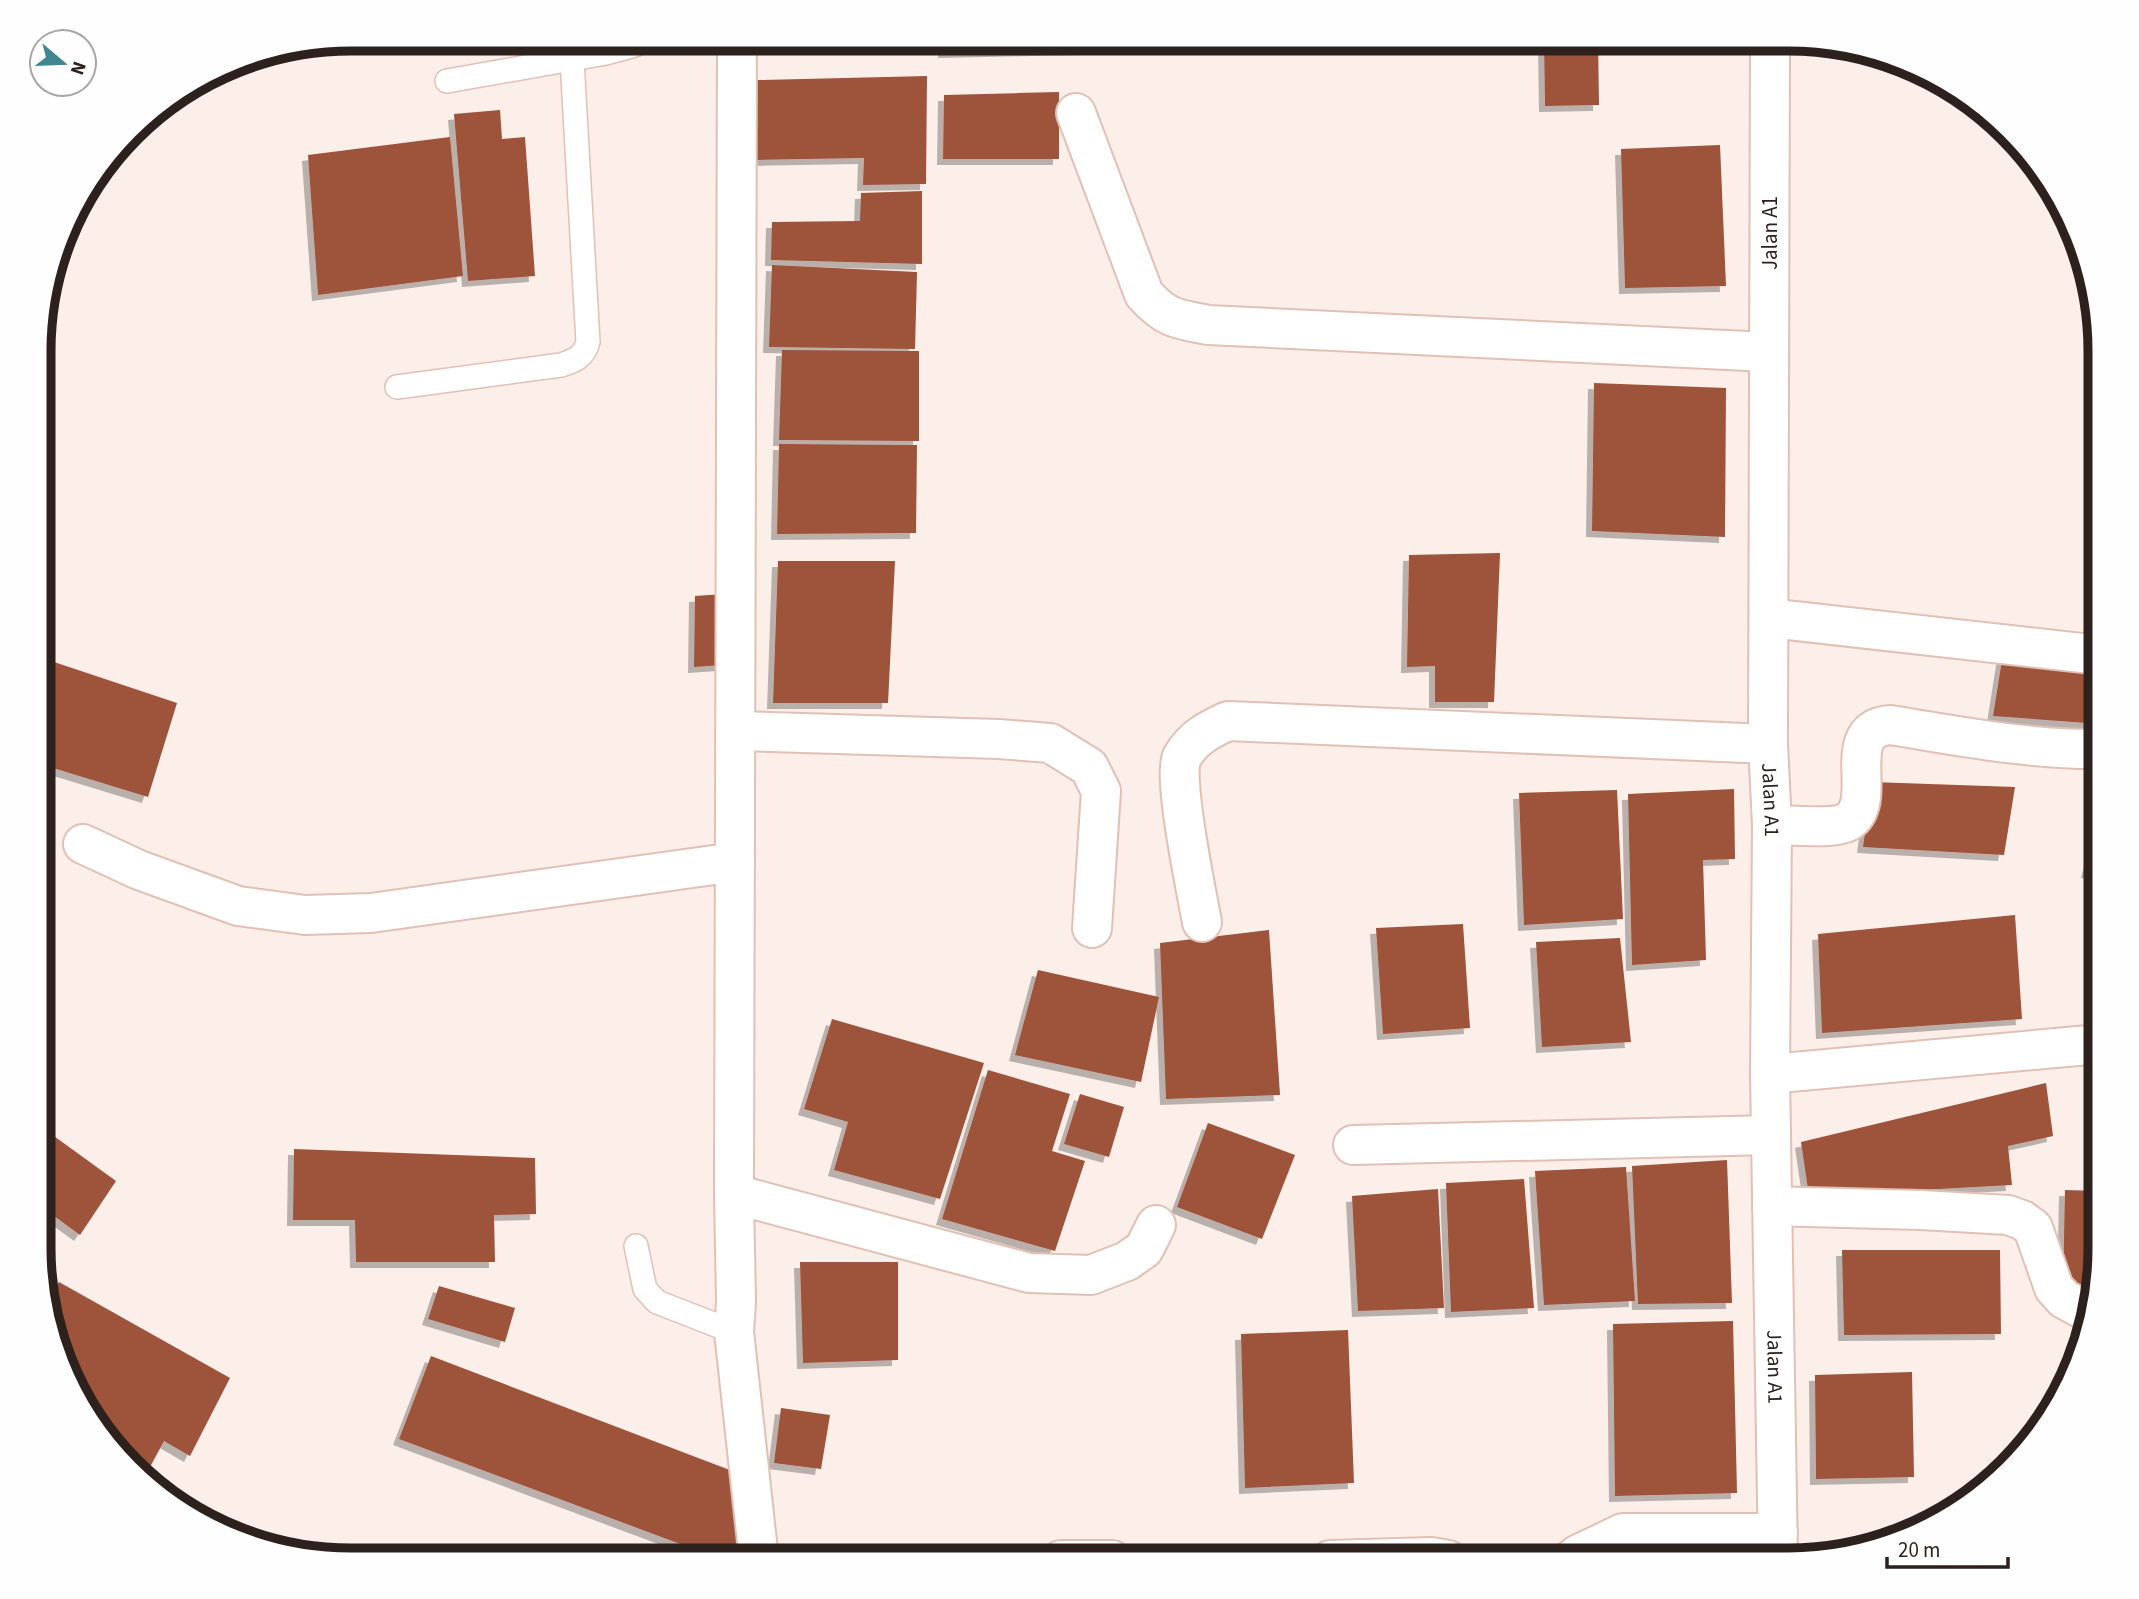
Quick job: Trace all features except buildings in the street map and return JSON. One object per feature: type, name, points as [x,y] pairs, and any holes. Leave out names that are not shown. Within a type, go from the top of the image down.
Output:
[{"type":"street","points":[[737,51],[734,1332],[758,1548]]},
{"type":"street","name":"Jalan A1","points":[[1770,51],[1768,744],[1772,825],[1770,1074],[1778,1547]]},
{"type":"street","points":[[1076,113],[1144,294],[1160,312],[1178,319],[1208,325],[1769,352]]},
{"type":"street","points":[[1769,618],[2088,654]]},
{"type":"street","points":[[1202,922],[1180,785],[1180,759],[1199,735],[1227,721],[1768,744]]},
{"type":"street","points":[[1772,825],[1836,825],[1847,822],[1856,814],[1860,802],[1863,748],[1867,735],[1877,726],[1890,725],[2007,744],[2088,749]]},
{"type":"street","points":[[736,731],[1050,743],[1089,767],[1101,791],[1092,928]]},
{"type":"street","points":[[83,844],[139,870],[238,906],[305,915],[371,914],[735,862]]},
{"type":"street","points":[[1770,1074],[2088,1045]]},
{"type":"street","points":[[1353,1145],[1771,1135]]},
{"type":"street","points":[[734,1194],[1029,1273],[1091,1275],[1127,1261],[1144,1250],[1156,1225]]},
{"type":"street","points":[[1772,1206],[2008,1215],[2033,1228],[2054,1288],[2064,1299],[2082,1309]]},
{"type":"street","points":[[1592,1548],[1623,1533],[1778,1547]]},
{"type":"lane","points":[[447,81],[611,51]]},
{"type":"lane","points":[[397,387],[561,365],[575,360],[586,350],[588,342],[572,60]]},
{"type":"lane","points":[[636,1246],[645,1289],[657,1302],[734,1332]]}]
